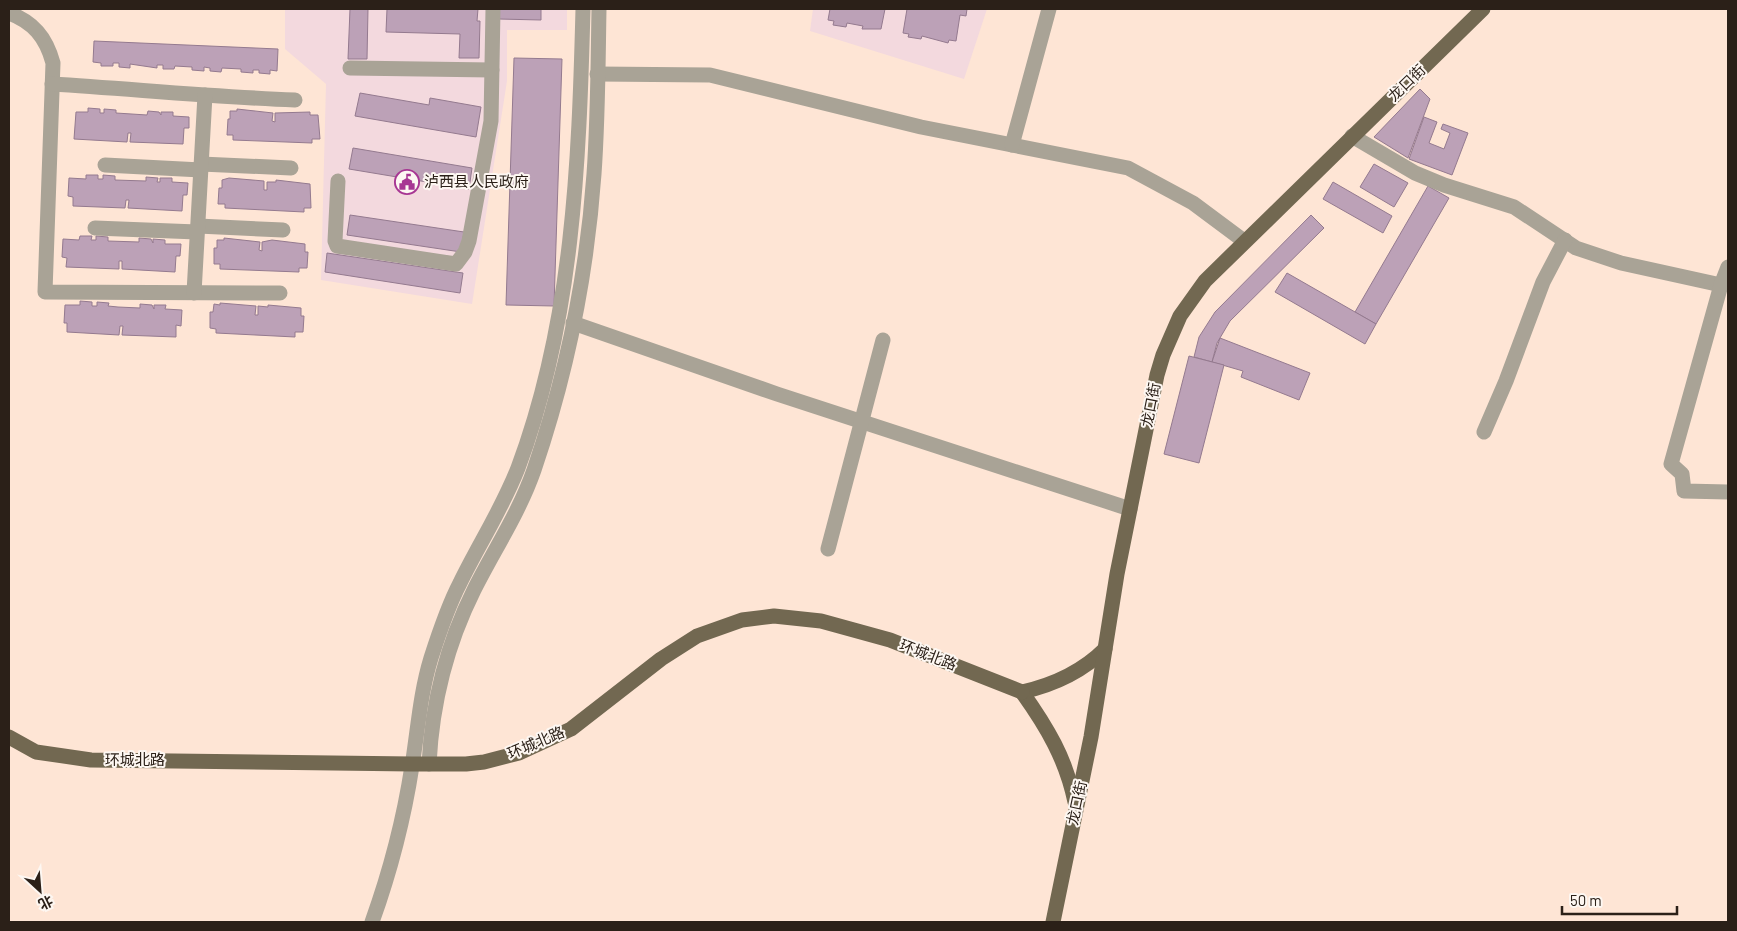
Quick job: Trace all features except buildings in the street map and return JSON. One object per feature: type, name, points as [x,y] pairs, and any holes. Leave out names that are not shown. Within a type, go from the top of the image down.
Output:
[{"type":"main road","name":"龙口街","points":[[1053,922],[1091,737],[1130,509],[1157,375],[1180,316],[1205,281],[1244,241],[1483,9]]},
{"type":"main road","name":"环城北路","points":[[9,737],[36,752],[91,760],[412,764],[484,762],[536,746],[570,728],[683,644],[726,624],[758,617],[805,618],[882,638],[1022,692]]},
{"type":"main road","points":[[1076,807],[1061,756],[1045,724],[1022,692],[1067,677],[1105,649]]},
{"type":"street","points":[[338,181],[335,240],[337,246],[456,264],[468,247],[491,120],[494,9]]},
{"type":"street","points":[[372,922],[397,836],[412,764],[422,690],[437,638],[458,586],[497,516],[518,466],[536,410],[558,320],[578,174],[583,9]]},
{"type":"street","points":[[428,764],[438,694],[452,646],[473,593],[511,523],[534,471],[551,414],[573,323],[588,232],[594,174],[599,9]]},
{"type":"street","points":[[1012,145],[1049,9]]},
{"type":"street","points":[[9,13],[24,19],[42,36],[53,63],[44,292],[280,293]]},
{"type":"street","points":[[350,68],[492,70]]},
{"type":"street","points":[[597,74],[710,75],[921,128],[1128,168],[1193,203],[1244,241]]},
{"type":"street","points":[[52,84],[295,100]]},
{"type":"street","points":[[194,293],[204,95]]},
{"type":"street","points":[[1352,136],[1415,173],[1444,185],[1514,207],[1576,248],[1621,263],[1721,285]]},
{"type":"street","points":[[105,166],[291,168]]},
{"type":"street","points":[[95,228],[283,230]]},
{"type":"street","points":[[1484,432],[1506,382],[1543,282],[1565,240]]},
{"type":"street","points":[[1728,267],[1721,285],[1671,464],[1682,474],[1684,491],[1728,492]]},
{"type":"street","points":[[573,323],[861,421],[1130,509]]},
{"type":"street","points":[[828,549],[883,340]]},
{"type":"shaded area","name":"泸西县人民政府","points":[[285,9],[567,9],[567,30],[507,30],[507,81],[472,304],[321,280],[326,84],[285,49]]},
{"type":"shaded area","points":[[813,9],[987,9],[964,79],[810,31]]},
{"type":"place","name":"泸西县人民政府","points":[[407,182]]}]
